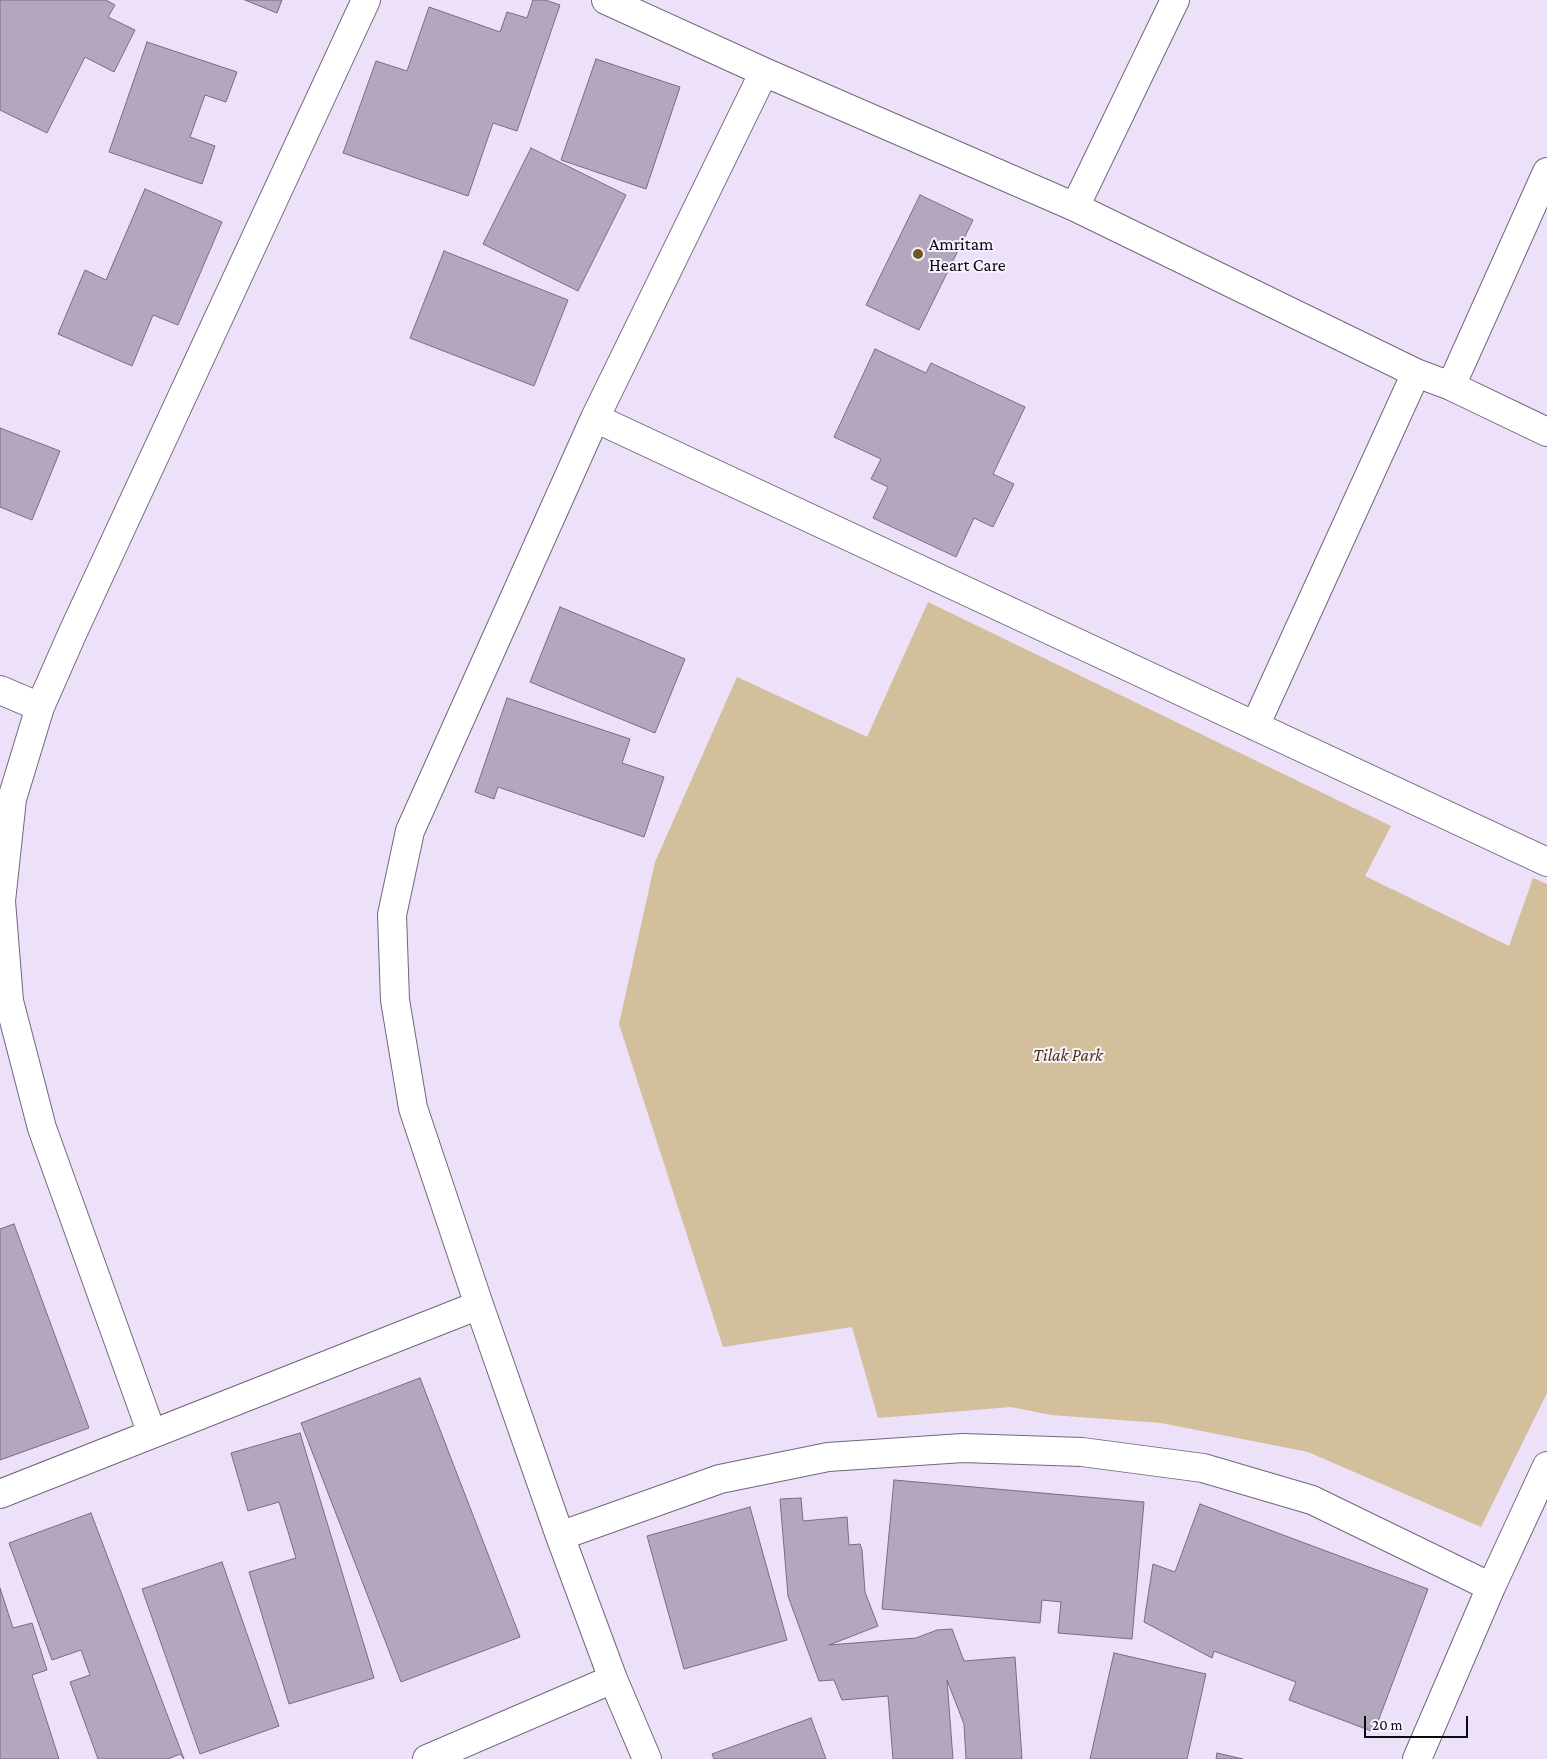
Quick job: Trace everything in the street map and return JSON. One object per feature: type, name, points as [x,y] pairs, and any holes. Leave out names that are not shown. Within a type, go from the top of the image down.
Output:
[{"type":"street","points":[[152,1434],[42,1128],[8,1001],[1,901],[12,799],[40,707],[366,0]]},
{"type":"street","points":[[606,0],[764,72],[1075,207],[1416,373],[1451,386],[1547,432]]},
{"type":"street","points":[[1075,207],[1174,0]]},
{"type":"street","points":[[647,1759],[613,1679],[560,1536],[479,1305],[413,1108],[395,1000],[392,915],[410,832],[596,418],[764,72]]},
{"type":"street","points":[[1451,386],[1547,172]]},
{"type":"street","points":[[1254,726],[1416,373]]},
{"type":"street","points":[[596,418],[1547,862]]},
{"type":"street","points":[[0,690],[40,707]]},
{"type":"street","points":[[0,1494],[479,1305]]},
{"type":"street","points":[[560,1536],[720,1479],[828,1457],[963,1448],[1082,1452],[1202,1468],[1312,1500],[1491,1587]]},
{"type":"street","points":[[1418,1759],[1491,1587],[1547,1466]]},
{"type":"street","points":[[427,1759],[613,1679]]},
{"type":"green space","name":"Tilak Park","points":[[928,602],[1391,826],[1365,876],[1509,946],[1533,878],[1547,884],[1547,1393],[1481,1527],[1308,1452],[1161,1423],[1051,1415],[1011,1407],[878,1418],[852,1327],[723,1347],[619,1024],[655,862],[737,677],[867,737]]},
{"type":"building","points":[[0,0],[106,0],[115,5],[108,17],[135,30],[114,72],[85,57],[47,133],[0,110]]},
{"type":"building","points":[[245,0],[282,0],[277,13]]},
{"type":"building","points":[[533,0],[545,0],[560,5],[517,131],[493,123],[468,196],[343,153],[376,61],[407,71],[429,7],[500,32],[507,12],[527,18]]},
{"type":"building","points":[[147,42],[237,72],[226,102],[205,95],[190,137],[215,146],[202,184],[109,152]]},
{"type":"building","points":[[596,59],[680,87],[646,189],[561,160]]},
{"type":"building","points":[[531,148],[626,195],[578,291],[483,244]]},
{"type":"building","points":[[145,189],[222,222],[178,325],[153,315],[132,366],[58,334],[85,270],[106,280]]},
{"type":"building","points":[[920,195],[973,220],[919,330],[866,305]]},
{"type":"building","points":[[444,251],[568,300],[534,386],[410,338]]},
{"type":"building","points":[[875,349],[926,373],[931,363],[1025,407],[993,474],[1014,484],[993,527],[974,518],[956,557],[873,518],[888,487],[871,479],[881,459],[834,437]]},
{"type":"building","points":[[0,428],[60,451],[32,520],[0,507]]},
{"type":"building","points":[[560,607],[685,659],[655,733],[530,682]]},
{"type":"building","points":[[507,698],[630,739],[622,763],[664,777],[644,837],[498,787],[494,799],[475,792]]},
{"type":"building","points":[[14,1224],[89,1428],[0,1460],[0,1229]]},
{"type":"building","points":[[420,1378],[520,1637],[401,1682],[301,1423]]},
{"type":"building","points":[[300,1433],[374,1678],[289,1704],[249,1572],[296,1558],[279,1502],[248,1511],[231,1453]]},
{"type":"building","points":[[894,1480],[1144,1502],[1132,1639],[1058,1633],[1061,1602],[1042,1600],[1040,1623],[882,1609]]},
{"type":"building","points":[[801,1498],[803,1521],[847,1517],[849,1545],[860,1544],[865,1592],[878,1626],[829,1645],[916,1638],[937,1630],[952,1629],[964,1661],[1015,1657],[1022,1759],[966,1759],[964,1724],[947,1680],[953,1759],[893,1759],[888,1696],[842,1700],[834,1680],[819,1681],[788,1596],[780,1499]]},
{"type":"building","points":[[1200,1504],[1428,1589],[1374,1732],[1289,1700],[1296,1682],[1214,1651],[1212,1658],[1144,1622],[1153,1564],[1175,1572]]},
{"type":"building","points":[[750,1507],[787,1640],[684,1669],[647,1536]]},
{"type":"building","points":[[91,1513],[184,1759],[180,1754],[168,1759],[98,1759],[70,1682],[90,1675],[81,1650],[52,1660],[9,1543]]},
{"type":"building","points":[[222,1562],[279,1726],[200,1754],[142,1589]]},
{"type":"building","points":[[0,1588],[13,1628],[32,1623],[47,1670],[32,1675],[59,1759],[0,1759]]},
{"type":"building","points":[[1114,1653],[1206,1674],[1187,1759],[1090,1759]]},
{"type":"building","points":[[811,1718],[826,1759],[714,1759],[712,1754]]},
{"type":"building","points":[[1217,1753],[1243,1759],[1216,1759]]},
{"type":"place","name":"Amritam Heart Care","points":[[918,254]]}]
